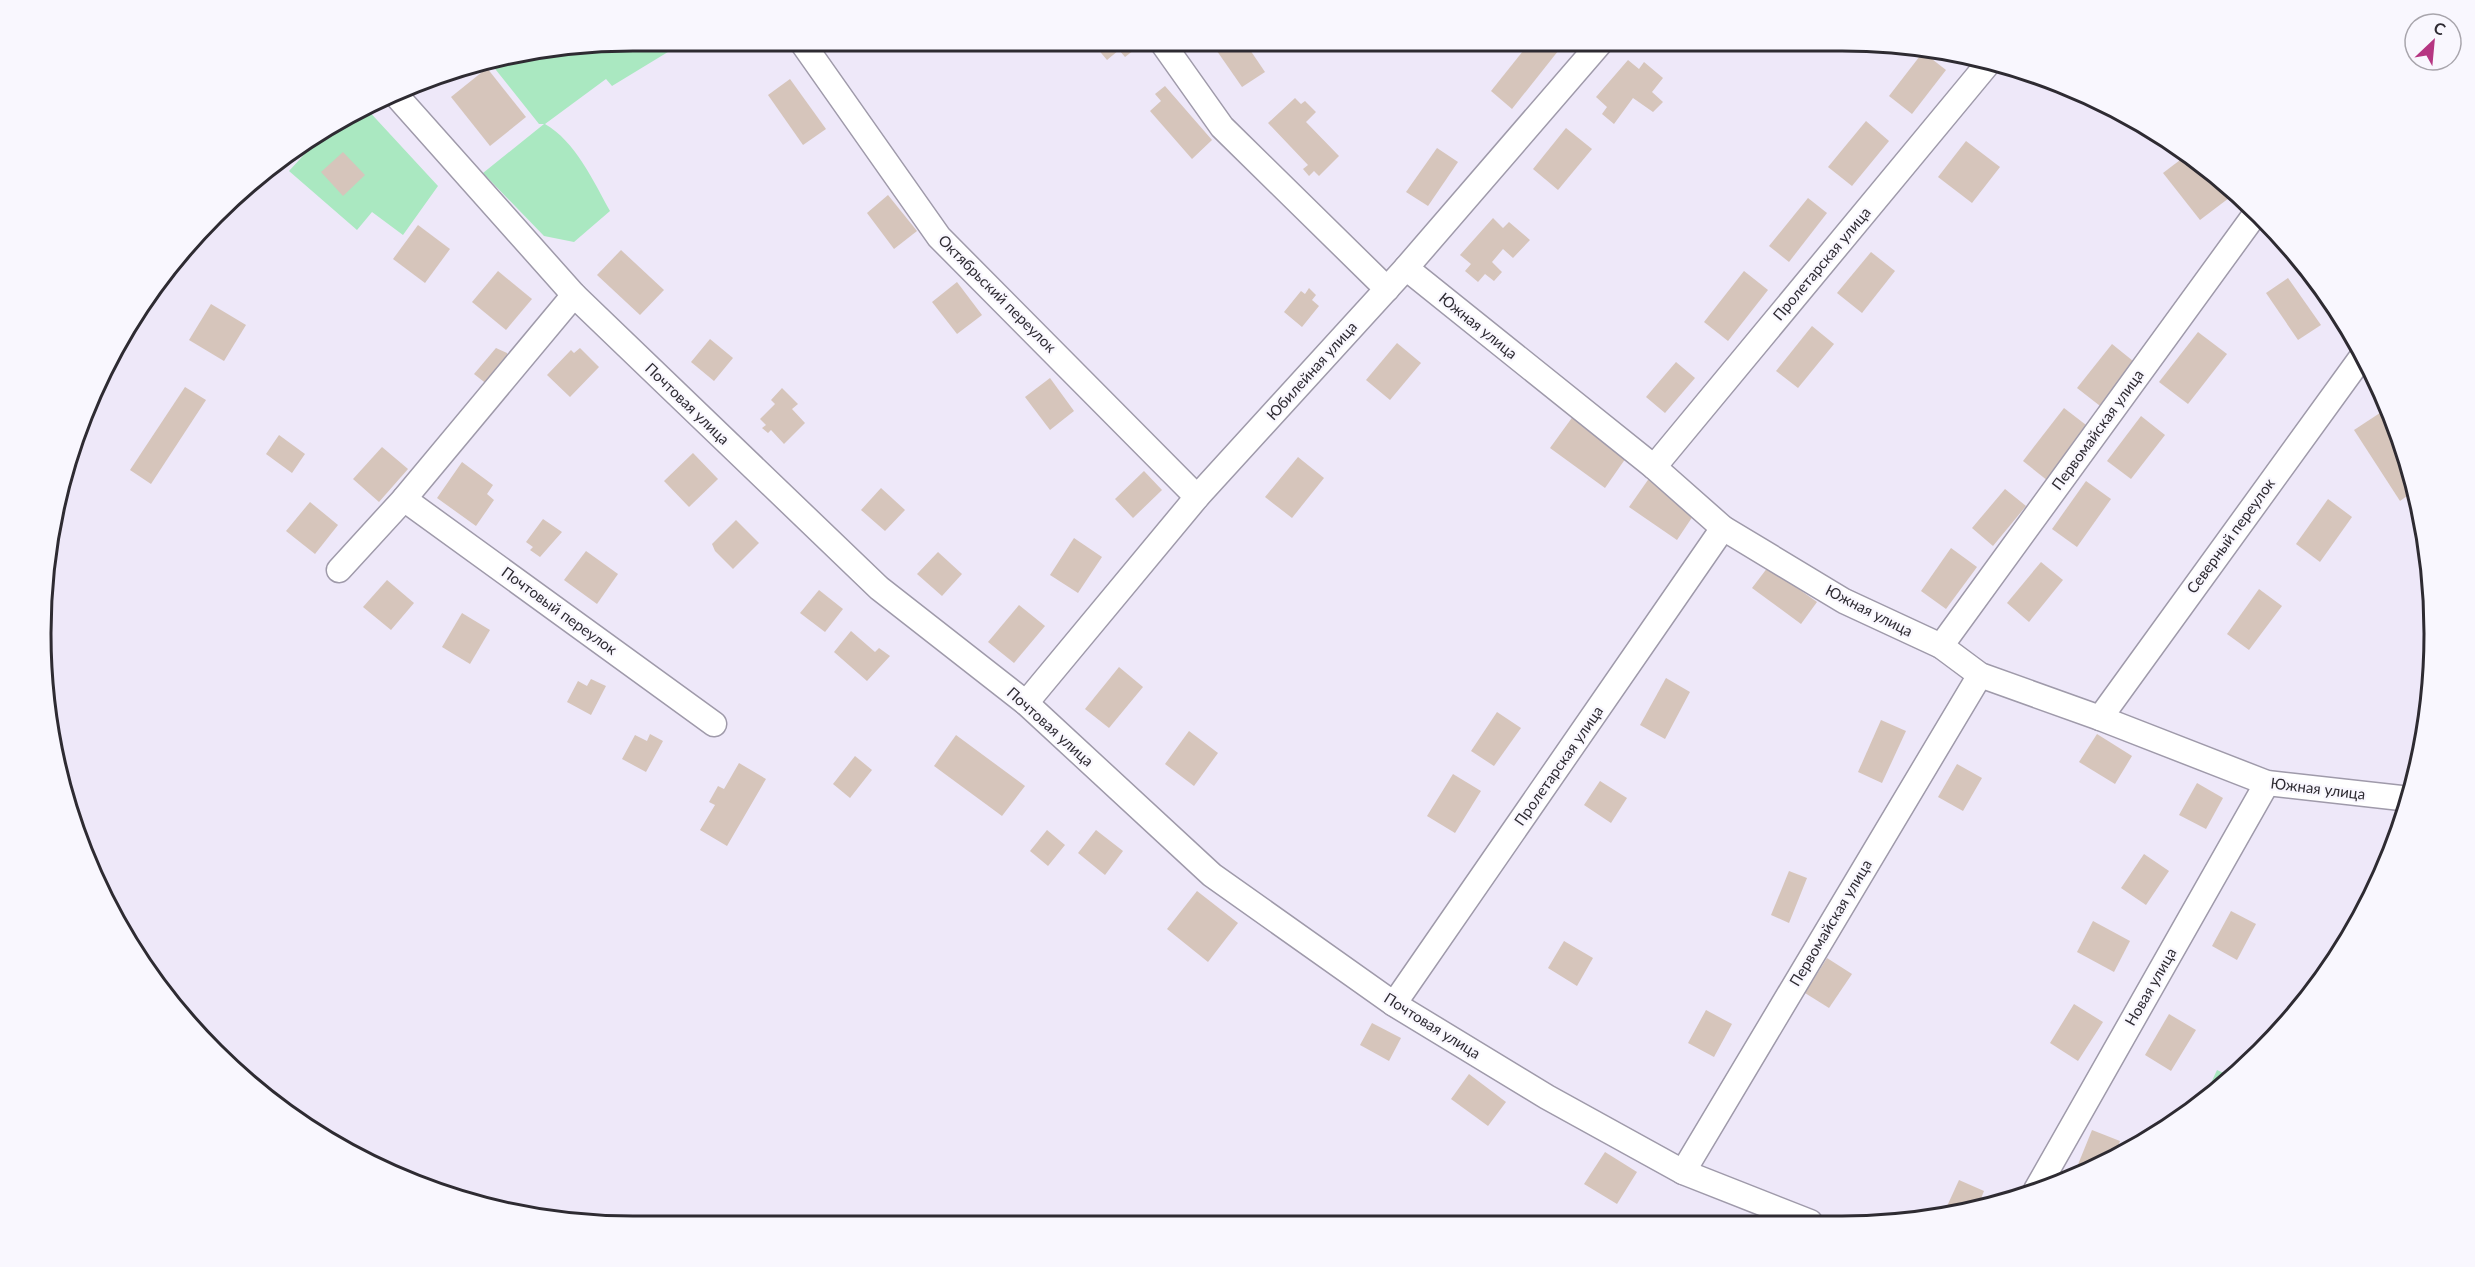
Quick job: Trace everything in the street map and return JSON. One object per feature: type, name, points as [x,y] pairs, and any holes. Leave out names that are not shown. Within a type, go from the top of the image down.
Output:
[{"type":"street","name":"Октябрьский переулок","points":[[808,51],[939,237],[1197,497]]},
{"type":"street","points":[[1168,51],[1222,127],[1387,289]]},
{"type":"street","name":"Юбилейная улица","points":[[1026,703],[1197,497],[1406,268],[1593,51]]},
{"type":"street","name":"Пролетарская улица","points":[[1654,467],[1984,69]]},
{"type":"street","name":"Почтовая улица","points":[[401,100],[574,295],[879,588],[1026,703],[1212,875],[1394,1004],[1547,1097],[1683,1172],[1795,1216]]},
{"type":"street","name":"Первомайская улица","points":[[1941,646],[2251,220]]},
{"type":"street","name":"Южная улица","points":[[1406,268],[1654,467],[1723,528],[1844,600],[1941,646],[1980,675],[2100,718],[2267,783],[2400,798]]},
{"type":"street","points":[[339,570],[404,499],[574,295]]},
{"type":"street","name":"Северный переулок","points":[[2100,718],[2357,363]]},
{"type":"street","name":"Почтовый переулок","points":[[404,499],[714,724]]},
{"type":"street","name":"Пролетарская улица","points":[[1394,1004],[1723,528]]},
{"type":"street","name":"Первомайская улица","points":[[1683,1172],[1980,675]]},
{"type":"street","name":"Новая улица","points":[[2041,1180],[2267,783]]},
{"type":"green space","points":[[670,51],[612,86],[606,79],[545,124],[556,131],[575,151],[610,211],[574,242],[544,236],[483,173],[544,124],[539,124],[495,68],[557,56],[595,52]]},
{"type":"green space","points":[[371,114],[438,186],[403,235],[372,212],[357,230],[289,171],[310,149]]},
{"type":"green space","points":[[2217,1070],[2224,1073],[2211,1084]]},
{"type":"building","points":[[1099,51],[1118,51],[1107,60]]},
{"type":"building","points":[[1120,51],[1133,51],[1125,57]]},
{"type":"building","points":[[1217,51],[1251,51],[1265,72],[1242,87]]},
{"type":"building","points":[[1523,51],[1558,51],[1512,109],[1491,91]]},
{"type":"building","points":[[1920,56],[1931,58],[1946,70],[1912,114],[1889,96]]},
{"type":"building","points":[[1628,60],[1639,69],[1644,62],[1663,78],[1652,92],[1663,102],[1653,112],[1633,98],[1614,124],[1602,114],[1607,107],[1596,97]]},
{"type":"building","points":[[488,70],[526,117],[490,146],[451,97],[483,71]]},
{"type":"building","points":[[790,79],[826,129],[803,145],[768,95]]},
{"type":"building","points":[[1165,86],[1212,140],[1192,159],[1150,111],[1161,101],[1155,94]]},
{"type":"building","points":[[1295,98],[1301,104],[1305,101],[1316,112],[1306,122],[1339,156],[1319,176],[1314,171],[1309,176],[1303,169],[1308,165],[1268,123]]},
{"type":"building","points":[[1866,121],[1889,141],[1852,186],[1828,167]]},
{"type":"building","points":[[1566,128],[1592,149],[1558,190],[1533,169]]},
{"type":"building","points":[[1966,141],[2000,167],[1972,203],[1938,177]]},
{"type":"building","points":[[1437,148],[1458,162],[1428,206],[1406,192]]},
{"type":"building","points":[[343,152],[365,175],[343,196],[321,172]]},
{"type":"building","points":[[2180,160],[2228,198],[2200,220],[2163,173]]},
{"type":"building","points":[[888,195],[917,231],[894,249],[867,213]]},
{"type":"building","points":[[1808,198],[1827,213],[1789,262],[1769,246]]},
{"type":"building","points":[[1493,218],[1503,228],[1509,222],[1530,240],[1513,258],[1503,249],[1492,262],[1502,272],[1494,281],[1485,274],[1478,282],[1465,271],[1471,264],[1460,255]]},
{"type":"building","points":[[418,225],[450,249],[425,283],[393,259]]},
{"type":"building","points":[[621,250],[664,290],[640,315],[597,275]]},
{"type":"building","points":[[1871,252],[1895,271],[1862,313],[1837,293]]},
{"type":"building","points":[[498,271],[532,299],[506,330],[472,302]]},
{"type":"building","points":[[1744,271],[1768,290],[1728,341],[1704,322]]},
{"type":"building","points":[[2288,278],[2321,325],[2298,340],[2266,293]]},
{"type":"building","points":[[957,282],[982,315],[957,334],[932,302]]},
{"type":"building","points":[[1309,288],[1316,295],[1312,300],[1319,306],[1302,327],[1284,312],[1301,291],[1305,294]]},
{"type":"building","points":[[211,304],[246,325],[224,361],[189,340]]},
{"type":"building","points":[[1812,326],[1834,344],[1798,388],[1776,371]]},
{"type":"building","points":[[2198,332],[2227,354],[2188,404],[2159,382]]},
{"type":"building","points":[[710,339],[733,358],[714,381],[691,362]]},
{"type":"building","points":[[1397,343],[1421,363],[1390,400],[1366,380]]},
{"type":"building","points":[[2112,344],[2138,365],[2104,409],[2077,388]]},
{"type":"building","points":[[496,348],[507,353],[509,359],[488,385],[474,374]]},
{"type":"building","points":[[580,348],[599,367],[570,397],[547,375],[571,350],[574,353]]},
{"type":"building","points":[[1676,362],[1695,378],[1665,413],[1646,397]]},
{"type":"building","points":[[1050,378],[1074,411],[1050,430],[1025,397]]},
{"type":"building","points":[[185,387],[206,400],[151,484],[130,470]]},
{"type":"building","points":[[782,388],[798,404],[792,409],[805,423],[784,444],[771,430],[768,433],[762,428],[766,425],[760,419],[775,404],[771,400]]},
{"type":"building","points":[[2064,408],[2090,428],[2048,481],[2023,461]]},
{"type":"building","points":[[2381,413],[2407,496],[2400,501],[2354,430]]},
{"type":"building","points":[[1574,415],[1628,455],[1605,488],[1550,448]]},
{"type":"building","points":[[2141,416],[2165,435],[2131,479],[2107,461]]},
{"type":"building","points":[[279,435],[305,454],[292,473],[266,454]]},
{"type":"building","points":[[382,447],[408,469],[379,502],[353,479]]},
{"type":"building","points":[[693,453],[718,479],[689,507],[664,481]]},
{"type":"building","points":[[1298,457],[1324,478],[1292,518],[1265,497]]},
{"type":"building","points":[[462,462],[493,485],[487,494],[494,500],[476,526],[437,498]]},
{"type":"building","points":[[1144,471],[1162,490],[1133,518],[1115,499]]},
{"type":"building","points":[[1650,477],[1697,510],[1677,540],[1629,507]]},
{"type":"building","points":[[2086,481],[2111,499],[2077,547],[2052,529]]},
{"type":"building","points":[[881,488],[905,510],[885,531],[861,510]]},
{"type":"building","points":[[2005,489],[2026,506],[1993,546],[1972,528]]},
{"type":"building","points":[[2328,499],[2352,517],[2320,562],[2296,544]]},
{"type":"building","points":[[310,502],[338,525],[315,554],[286,531]]},
{"type":"building","points":[[543,519],[562,532],[540,557],[530,550],[533,547],[526,542]]},
{"type":"building","points":[[736,520],[759,543],[733,569],[715,551],[712,544]]},
{"type":"building","points":[[1074,538],[1102,557],[1078,593],[1050,575]]},
{"type":"building","points":[[1951,548],[1977,567],[1946,609],[1921,591]]},
{"type":"building","points":[[586,551],[618,574],[597,604],[564,580]]},
{"type":"building","points":[[938,552],[962,574],[942,596],[917,574]]},
{"type":"building","points":[[2041,562],[2063,580],[2029,622],[2007,603]]},
{"type":"building","points":[[1768,567],[1817,602],[1801,624],[1752,588]]},
{"type":"building","points":[[387,580],[414,603],[391,630],[363,607]]},
{"type":"building","points":[[2259,589],[2282,606],[2249,650],[2227,634]]},
{"type":"building","points":[[819,590],[843,609],[825,632],[800,613]]},
{"type":"building","points":[[1019,605],[1045,626],[1014,663],[988,642]]},
{"type":"building","points":[[462,613],[490,630],[470,664],[442,647]]},
{"type":"building","points":[[851,631],[875,652],[879,648],[890,656],[867,681],[834,652]]},
{"type":"building","points":[[1119,667],[1143,687],[1109,728],[1085,709]]},
{"type":"building","points":[[1666,678],[1690,692],[1665,739],[1640,725]]},
{"type":"building","points":[[591,679],[606,686],[591,715],[567,702],[578,681],[587,686]]},
{"type":"building","points":[[1497,712],[1521,728],[1494,766],[1471,751]]},
{"type":"building","points":[[1881,720],[1906,731],[1882,783],[1858,772]]},
{"type":"building","points":[[1189,731],[1218,753],[1194,786],[1165,764]]},
{"type":"building","points":[[650,734],[663,741],[646,772],[622,759],[635,735],[647,741]]},
{"type":"building","points":[[2097,734],[2132,756],[2115,784],[2079,762]]},
{"type":"building","points":[[956,735],[1025,786],[1002,816],[934,766]]},
{"type":"building","points":[[855,756],[872,770],[850,798],[833,784]]},
{"type":"building","points":[[739,763],[766,779],[727,846],[700,830],[715,805],[709,802],[718,786],[724,789]]},
{"type":"building","points":[[1957,764],[1982,778],[1963,811],[1938,797]]},
{"type":"building","points":[[1453,774],[1481,791],[1455,833],[1427,816]]},
{"type":"building","points":[[1600,781],[1627,798],[1611,823],[1584,805]]},
{"type":"building","points":[[2197,783],[2223,798],[2206,829],[2179,815]]},
{"type":"building","points":[[1047,830],[1065,845],[1048,866],[1030,851]]},
{"type":"building","points":[[1096,830],[1123,851],[1105,875],[1078,853]]},
{"type":"building","points":[[2144,854],[2169,871],[2146,905],[2121,888]]},
{"type":"building","points":[[1789,871],[1807,878],[1789,923],[1771,915]]},
{"type":"building","points":[[1197,891],[1238,923],[1208,962],[1167,929]]},
{"type":"building","points":[[2231,911],[2256,924],[2237,960],[2212,946]]},
{"type":"building","points":[[2093,921],[2130,941],[2114,972],[2077,952]]},
{"type":"building","points":[[1564,941],[1593,958],[1577,986],[1548,968]]},
{"type":"building","points":[[1827,958],[1852,974],[1829,1008],[1805,993]]},
{"type":"building","points":[[2074,1004],[2103,1022],[2078,1061],[2050,1043]]},
{"type":"building","points":[[1706,1010],[1732,1024],[1714,1057],[1688,1043]]},
{"type":"building","points":[[2169,1014],[2196,1030],[2171,1071],[2145,1055]]},
{"type":"building","points":[[1372,1023],[1401,1038],[1389,1061],[1360,1045]]},
{"type":"building","points":[[1469,1074],[1506,1102],[1488,1126],[1451,1099]]},
{"type":"building","points":[[2092,1130],[2120,1141],[2118,1146],[2077,1166]]},
{"type":"building","points":[[1605,1152],[1637,1172],[1617,1204],[1584,1184]]},
{"type":"building","points":[[1959,1180],[1984,1191],[1981,1199],[1947,1206]]}]
